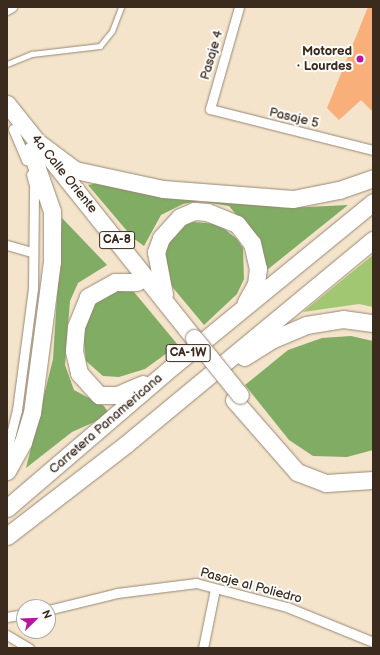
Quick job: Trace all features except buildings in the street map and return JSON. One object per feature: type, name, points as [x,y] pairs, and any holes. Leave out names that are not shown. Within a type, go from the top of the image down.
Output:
[{"type":"highway","name":"4a Calle Oriente","points":[[7,104],[35,147],[137,282],[191,340],[237,398]]},
{"type":"highway","name":"4a Calle Oriente","points":[[10,125],[35,147],[166,302],[191,340]]},
{"type":"highway","points":[[35,147],[75,170],[163,189],[293,199],[339,190],[373,178]]},
{"type":"highway","points":[[7,471],[23,442],[32,413],[52,261],[52,211],[35,147]]},
{"type":"highway","name":"Carretera Panamericana","points":[[7,508],[211,334],[373,202]]},
{"type":"highway","points":[[166,302],[156,252],[169,225],[194,211],[219,216],[237,224],[255,254],[256,284],[246,304],[211,334]]},
{"type":"highway","name":"Carretera Panamericana","points":[[7,536],[125,445],[373,240]]},
{"type":"highway","points":[[137,282],[114,282],[88,297],[76,327],[79,373],[91,390],[108,396],[127,392],[174,365]]},
{"type":"highway","points":[[125,445],[271,340],[325,322],[360,319],[373,323]]},
{"type":"highway","points":[[237,398],[284,449],[312,470],[340,477],[373,472]]},
{"type":"highway","points":[[237,398],[277,454],[297,472],[326,483],[373,480]]},
{"type":"street","points":[[7,10],[12,7]]},
{"type":"street","name":"Pasaje 4","points":[[210,109],[239,7]]},
{"type":"street","name":"Pasaje 5","points":[[210,109],[373,150]]},
{"type":"street","points":[[7,450],[17,410],[30,323],[34,185],[10,125]]},
{"type":"street","points":[[7,245],[31,252]]},
{"type":"street","name":"Pasaje al Poliedro","points":[[56,608],[117,593],[178,583],[215,589],[287,607],[373,642]]},
{"type":"street","points":[[203,648],[215,589]]},
{"type":"street","points":[[7,635],[30,648]]},
{"type":"lane","points":[[7,64],[32,54],[100,46],[112,31],[121,7]]},
{"type":"green space","points":[[98,183],[286,208],[348,205],[267,270],[256,238],[229,206],[199,201],[183,204],[161,215],[144,246],[133,238],[88,185]]},
{"type":"green space","points":[[62,218],[107,265],[78,283],[70,301],[65,365],[74,390],[104,406],[110,415],[72,432],[26,468],[53,359]]},
{"type":"green space","points":[[193,222],[218,224],[237,239],[243,248],[244,279],[237,294],[204,325],[169,283],[165,257],[170,239],[183,226]]},
{"type":"green space","points":[[373,255],[373,307],[359,304],[303,312]]},
{"type":"green space","points":[[117,291],[134,292],[178,345],[145,369],[119,377],[103,376],[86,361],[82,325],[88,308],[102,294]]},
{"type":"green space","points":[[351,336],[373,341],[373,450],[347,457],[313,456],[289,440],[245,385],[288,350],[322,338]]},
{"type":"place","name":"Motored • Lourdes","points":[[360,59]]}]
